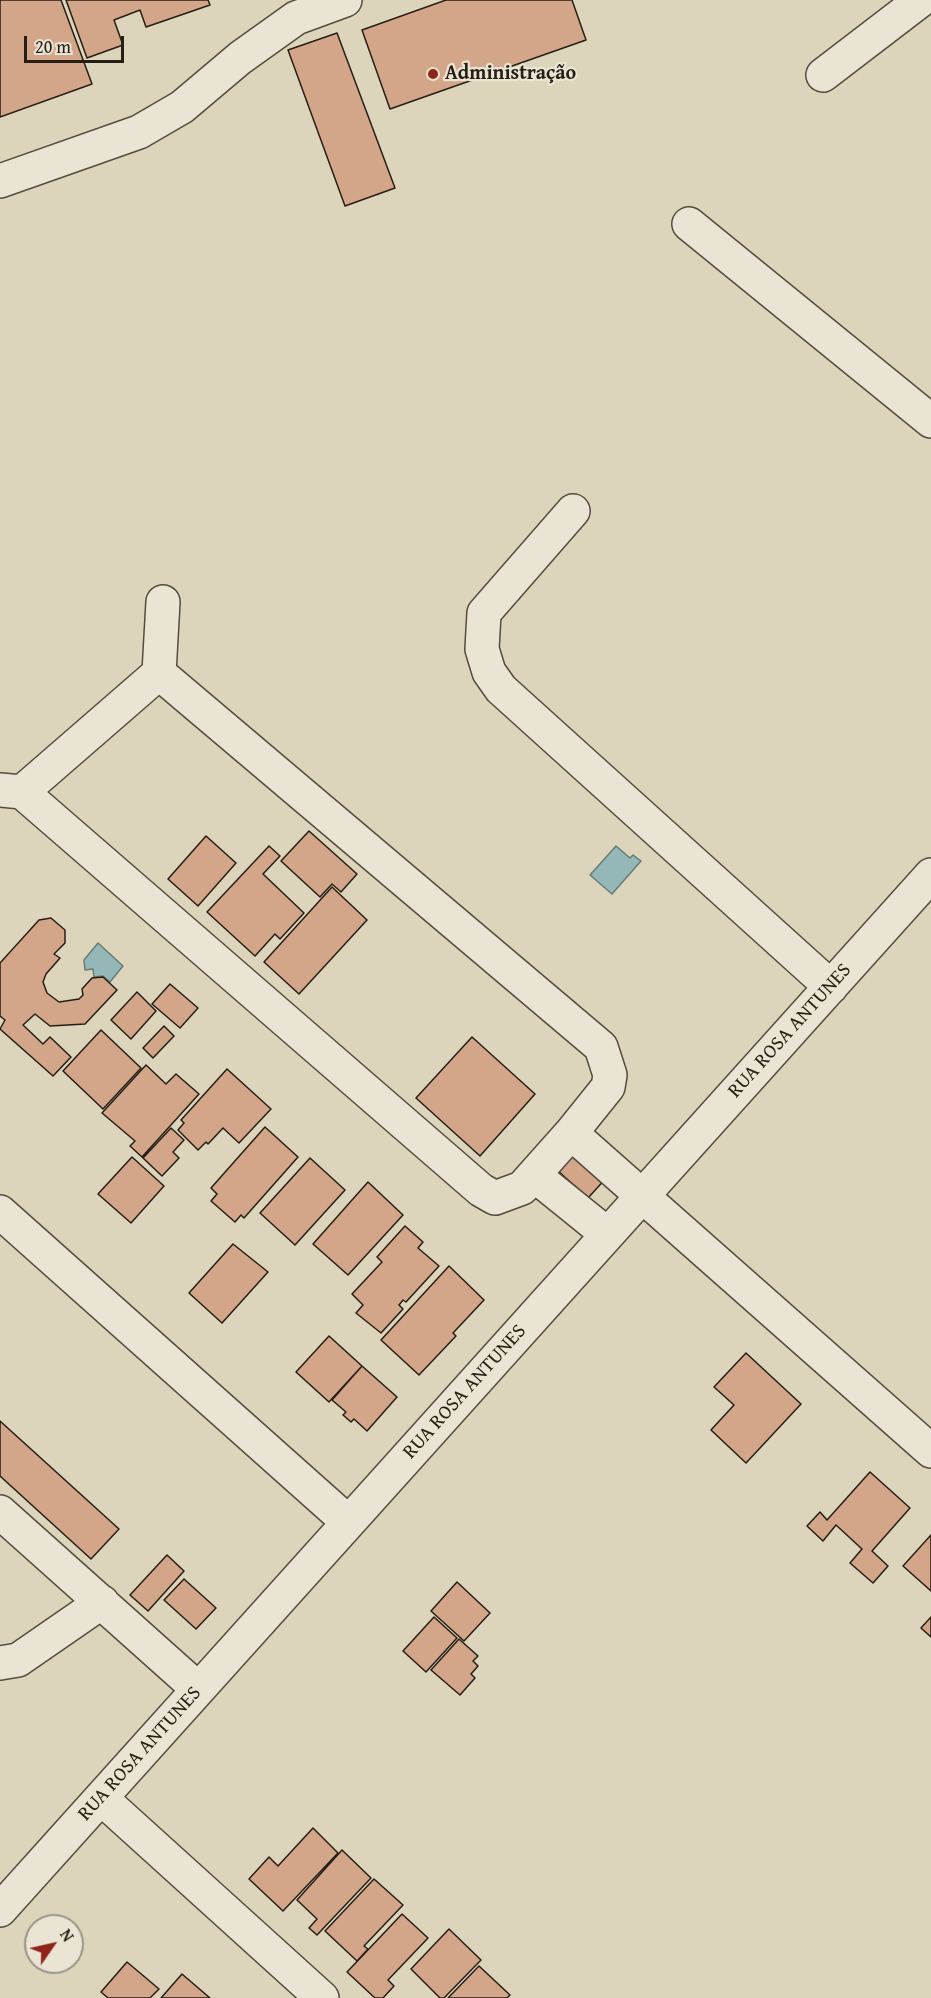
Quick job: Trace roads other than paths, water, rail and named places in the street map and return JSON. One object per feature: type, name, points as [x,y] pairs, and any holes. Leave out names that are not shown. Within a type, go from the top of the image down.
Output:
[{"type":"street","points":[[0,182],[139,132],[182,107],[240,58],[296,18],[345,0]]},
{"type":"street","points":[[823,75],[921,0]]},
{"type":"street","points":[[689,224],[931,421]]},
{"type":"street","points":[[573,511],[484,613],[482,649],[489,672],[501,689],[831,987]]},
{"type":"street","points":[[159,673],[601,1047],[610,1075],[608,1087],[522,1188],[495,1198],[481,1190],[11,791],[159,673],[163,602]]},
{"type":"street","name":"RUA ROSA ANTUNES","points":[[0,1910],[931,875]]},
{"type":"street","points":[[571,1133],[931,1451]]},
{"type":"street","points":[[534,1175],[607,1234]]},
{"type":"street","points":[[0,1212],[348,1522]]},
{"type":"street","points":[[0,1512],[198,1689]]},
{"type":"street","points":[[0,1663],[18,1660],[102,1602]]},
{"type":"street","points":[[101,1798],[322,1998]]},
{"type":"water","points":[[616,846],[630,858],[633,855],[641,861],[612,894],[590,875]]},
{"type":"water","points":[[98,943],[123,966],[110,982],[103,976],[94,977],[93,969],[85,970],[84,960]]},
{"type":"place","name":"Administração","points":[[433,74]]}]
